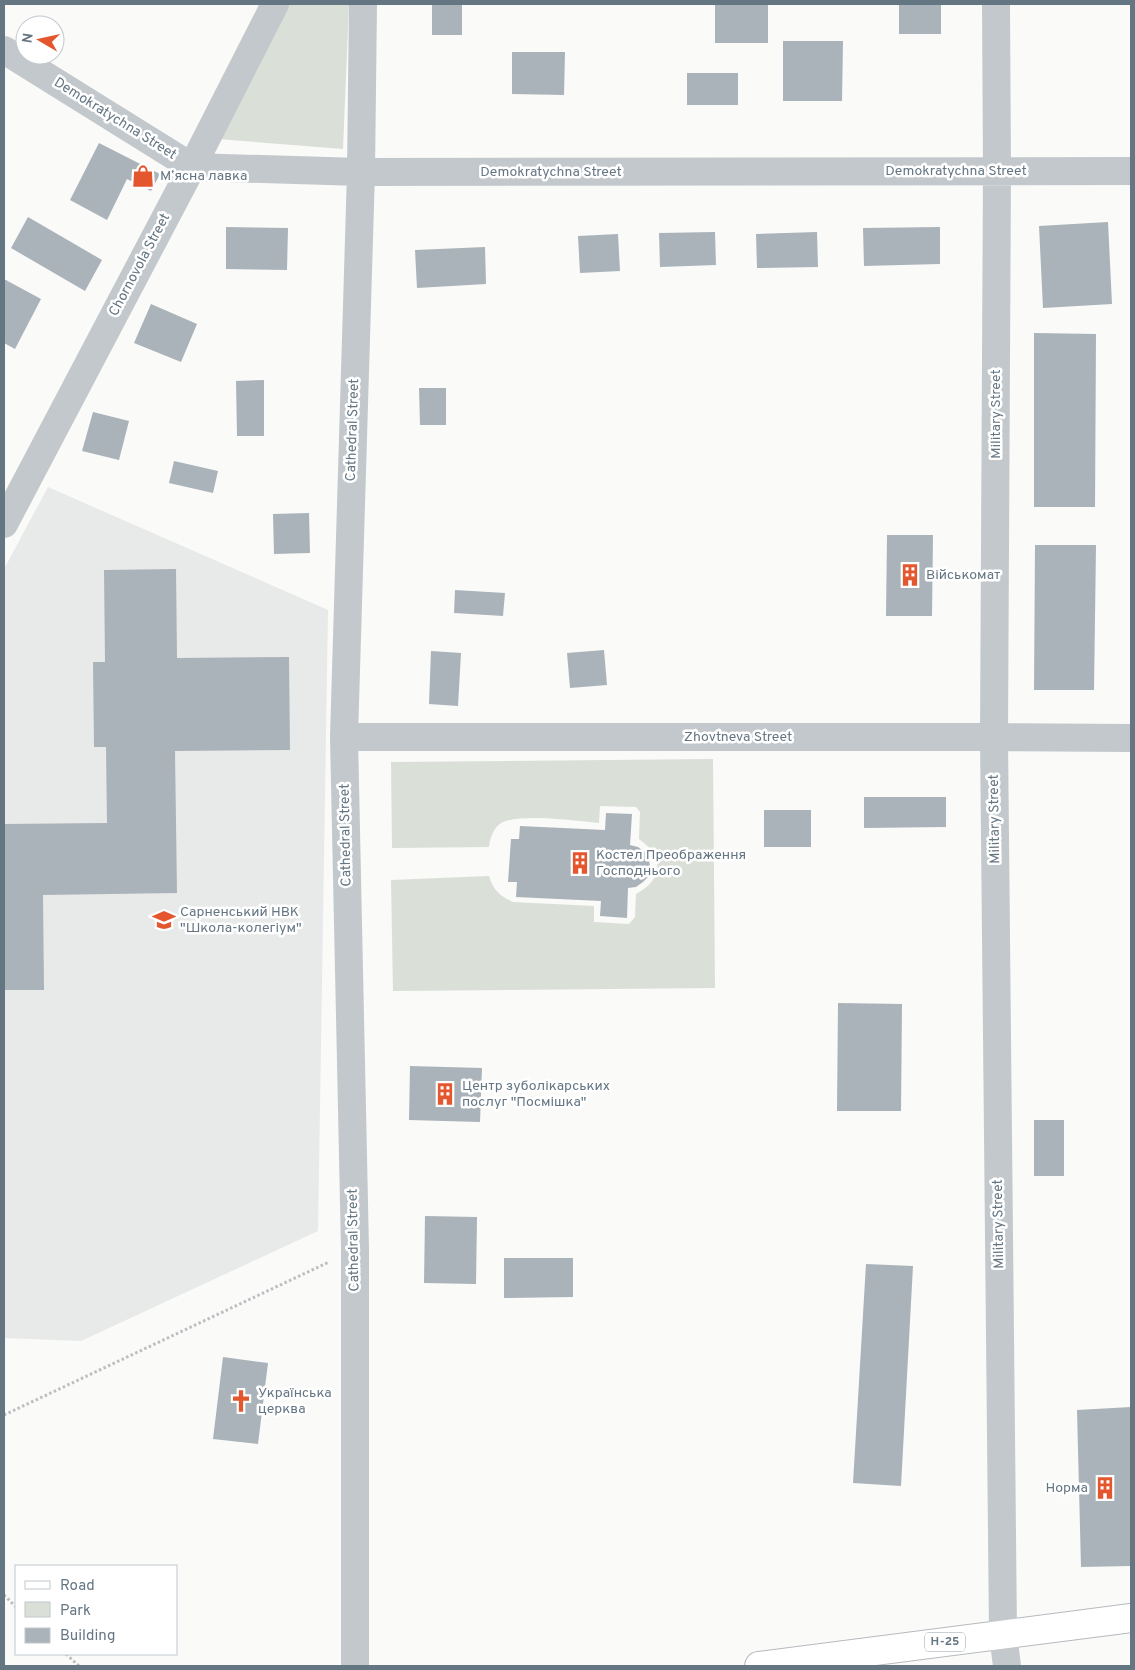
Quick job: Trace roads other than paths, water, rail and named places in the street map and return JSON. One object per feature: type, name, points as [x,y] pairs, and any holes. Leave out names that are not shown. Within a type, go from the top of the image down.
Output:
[{"type":"main road","name":"Н-25","points":[[759,1666],[1131,1618]]},
{"type":"street","name":"Chornovola Street","points":[[4,524],[192,167],[275,4]]},
{"type":"street","name":"Cathedral Street","points":[[356,1666],[355,1249],[344,737],[361,172],[363,4]]},
{"type":"street","name":"Military Street","points":[[996,4],[994,737],[1002,1634],[1007,1666]]},
{"type":"street","name":"Demokratychna Street","points":[[4,50],[192,167],[361,172],[1131,172]]},
{"type":"street","name":"Zhovtneva Street","points":[[344,737],[1131,738]]},
{"type":"place","name":"Мʼясна лавка","points":[[143,176]]},
{"type":"place","name":"Військомат","points":[[910,575]]},
{"type":"place","name":"Костел Преображення Господнього","points":[[580,863]]},
{"type":"place","name":"Сарненський НВК \"Школа-колегіум\"","points":[[164,920]]},
{"type":"place","name":"Центр зуболікарських послуг \"Посмішка\"","points":[[445,1094]]},
{"type":"place","name":"Українська церква","points":[[241,1401]]},
{"type":"place","name":"Норма","points":[[1105,1488]]}]
